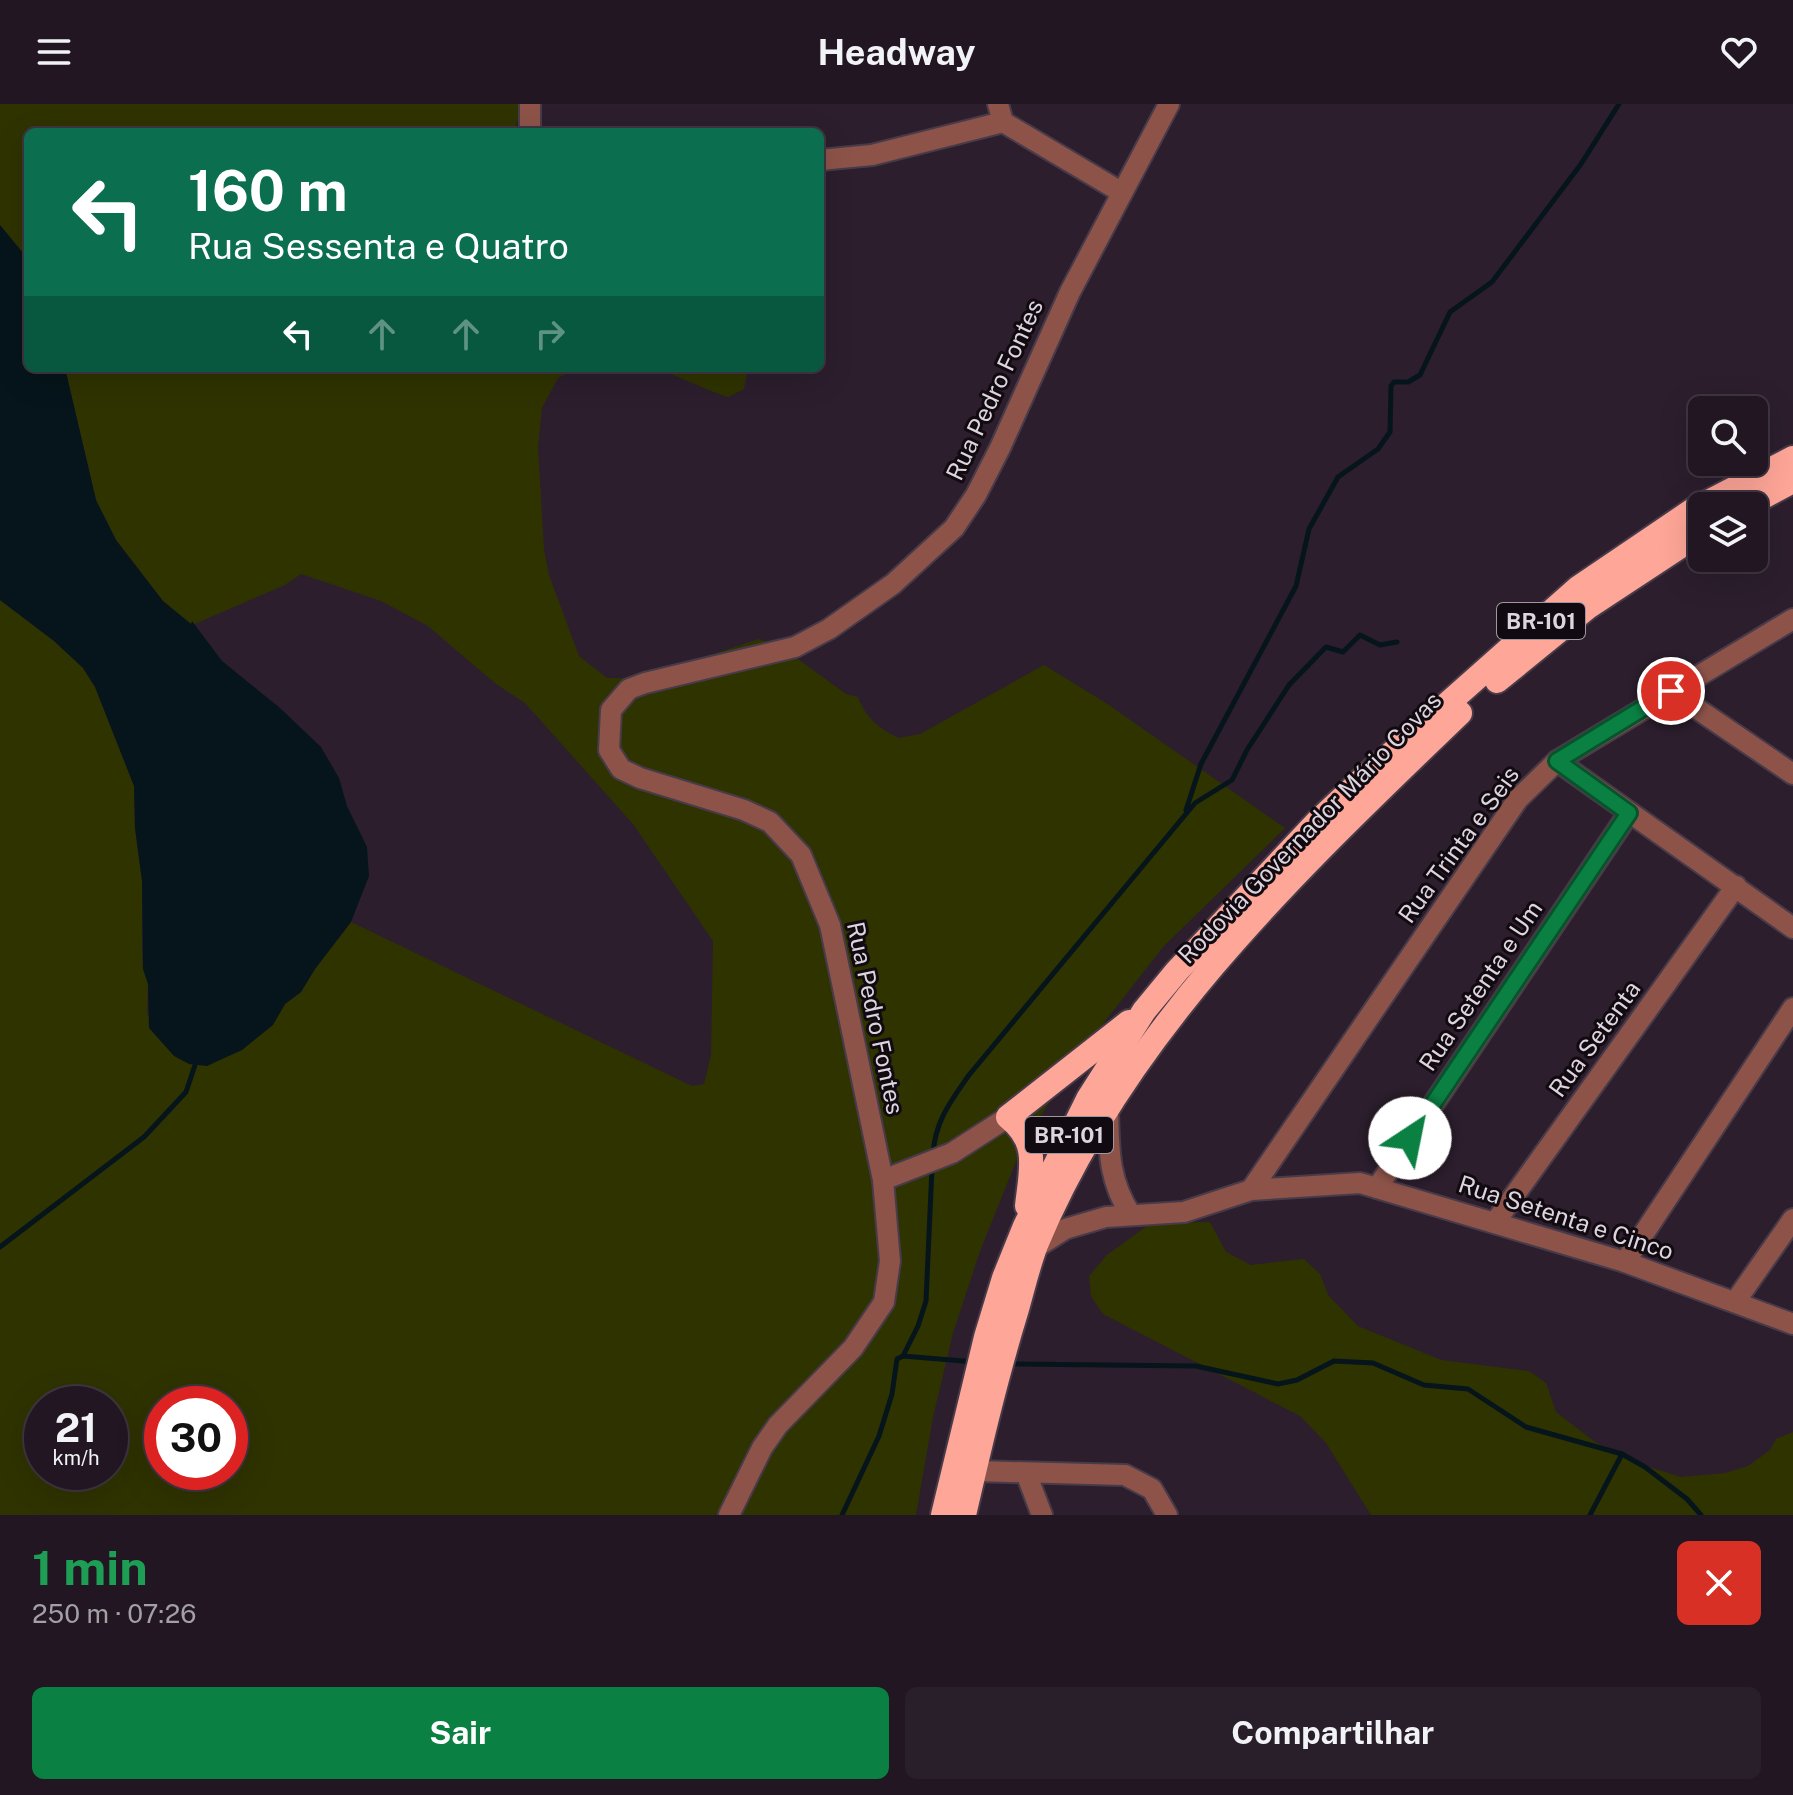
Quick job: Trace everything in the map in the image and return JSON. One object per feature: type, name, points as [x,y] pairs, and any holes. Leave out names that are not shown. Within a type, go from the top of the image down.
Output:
[{"type":"highway","name":"Rodovia Governador Mário Covas","points":[[943,1515],[986,1337],[1004,1278],[1025,1226],[1088,1099],[1144,1011],[1177,971],[1318,821],[1578,588],[1693,510],[1793,458]]},
{"type":"highway","points":[[1768,494],[1793,481]]},
{"type":"highway","name":"Rodovia Governador Mário Covas","points":[[964,1515],[999,1366],[1035,1248],[1068,1176],[1130,1074],[1234,942],[1371,798],[1478,696],[1588,607],[1688,541]]},
{"type":"highway","points":[[1025,1226],[1031,1172],[1029,1142],[1022,1128],[1008,1117],[1144,1011]]},
{"type":"street","points":[[530,104],[530,128]]},
{"type":"street","name":"Rua Pedro Fontes","points":[[729,1515],[762,1448],[778,1425],[853,1348],[884,1302],[890,1261],[883,1180],[830,925],[801,855],[770,822],[744,810],[621,769],[609,750],[611,710],[629,689],[645,683],[795,647],[829,629],[893,584],[945,537],[982,483],[1070,292],[1169,104]]},
{"type":"street","points":[[824,160],[872,155],[1000,113],[1121,192]]},
{"type":"street","name":"Rua Trinta e Seis","points":[[1251,1190],[1518,799],[1557,761],[1792,621]]},
{"type":"street","points":[[1671,691],[1793,774]]},
{"type":"street","points":[[1557,761],[1793,928]]},
{"type":"street","name":"Rua Setenta e Um","points":[[1377,1188],[1629,813]]},
{"type":"street","name":"Rua Setenta","points":[[1496,1221],[1736,886]]},
{"type":"street","points":[[1625,1262],[1793,1008]]},
{"type":"street","points":[[1108,1108],[1112,1171],[1117,1194],[1131,1215]]},
{"type":"street","points":[[883,1180],[969,1145],[1008,1117]]},
{"type":"street","name":"Rua Setenta e Cinco","points":[[1035,1248],[1065,1229],[1085,1222],[1184,1212],[1251,1190],[1343,1183],[1377,1188],[1496,1221],[1625,1262],[1793,1324]]},
{"type":"street","points":[[1735,1302],[1793,1219]]},
{"type":"street","points":[[974,1471],[1125,1475],[1152,1489],[1167,1515]]},
{"type":"street","points":[[1026,1473],[1042,1515]]},
{"type":"green space","points":[[0,104],[522,104],[515,128],[24,128],[24,254],[0,225]]},
{"type":"green space","points":[[66,372],[569,372],[558,378],[542,408],[538,447],[544,550],[549,575],[579,656],[607,678],[625,678],[647,670],[683,664],[759,639],[780,646],[846,694],[858,697],[874,722],[899,738],[920,734],[1044,665],[1106,703],[1285,828],[1163,947],[1074,1061],[1021,1149],[980,1251],[953,1333],[933,1417],[916,1515],[0,1515],[0,600],[54,641],[83,668],[95,687],[134,786],[135,828],[142,881],[143,969],[148,984],[147,1015],[272,1025],[285,1004],[301,992],[351,922],[692,1086],[704,1084],[711,1055],[713,941],[633,824],[525,703],[496,684],[428,626],[381,601],[301,574],[285,585],[192,625],[163,601],[116,540],[96,500]]},
{"type":"green space","points":[[665,372],[747,372],[744,389],[728,397]]},
{"type":"green space","points":[[1210,1222],[1226,1252],[1251,1265],[1304,1259],[1320,1274],[1328,1295],[1358,1326],[1441,1360],[1529,1371],[1546,1383],[1556,1412],[1595,1442],[1636,1463],[1681,1477],[1725,1473],[1748,1466],[1770,1450],[1776,1439],[1793,1432],[1793,1515],[1371,1515],[1326,1443],[1300,1416],[1103,1314],[1091,1296],[1089,1276],[1107,1255],[1151,1223]]},
{"type":"shaded area","points":[[0,225],[24,254],[24,372],[66,372],[96,500],[116,540],[163,601],[191,624],[192,621],[222,661],[280,708],[321,747],[339,778],[347,806],[367,847],[369,876],[351,922],[301,992],[285,1004],[273,1025],[242,1050],[207,1066],[189,1064],[174,1056],[149,1028],[134,786],[95,687],[83,668],[54,641],[0,600]]},
{"type":"waterway","points":[[1186,810],[1201,764],[1296,586],[1309,529],[1338,477],[1378,449],[1390,432],[1391,386],[1394,382],[1408,382],[1420,375],[1450,312],[1492,282],[1581,164],[1619,104]]},
{"type":"waterway","points":[[933,1154],[941,1121],[969,1075],[1195,803],[1232,780],[1247,750],[1289,685],[1326,647],[1343,652],[1360,635],[1380,645],[1397,642]]},
{"type":"waterway","points":[[0,1247],[144,1137],[186,1092],[196,1062]]},
{"type":"waterway","points":[[842,1515],[879,1436],[892,1394],[897,1359],[903,1356],[926,1301],[932,1168]]},
{"type":"waterway","points":[[903,1356],[975,1362]]},
{"type":"waterway","points":[[1008,1364],[1196,1366],[1278,1384],[1297,1380],[1334,1361],[1373,1363],[1424,1385],[1468,1389],[1526,1427],[1622,1454],[1645,1467],[1687,1499],[1701,1515]]},
{"type":"waterway","points":[[1590,1515],[1622,1454]]},
{"type":"route","points":[[1410,1138],[1629,813],[1557,761],[1671,691]]}]
